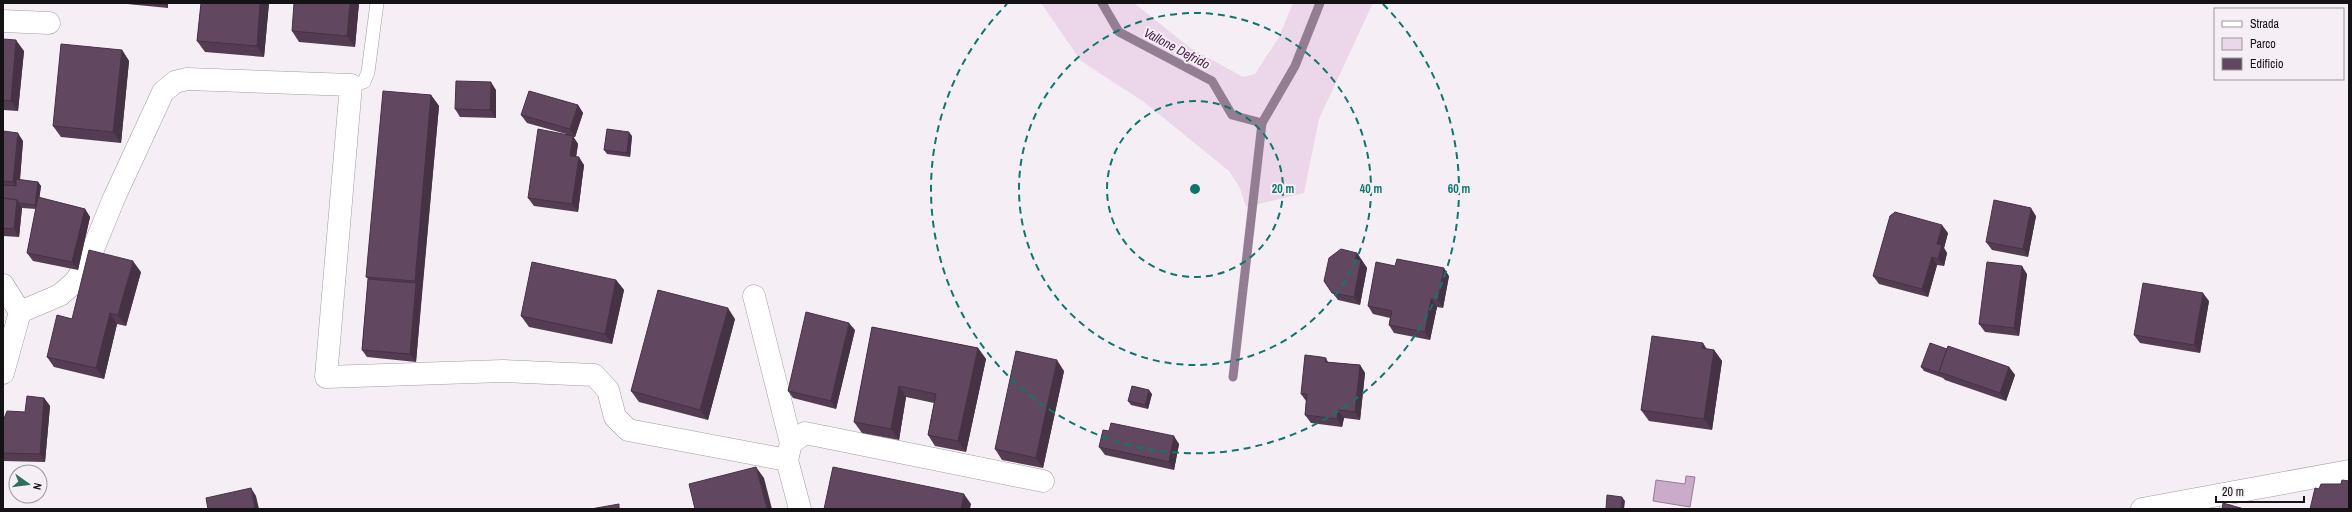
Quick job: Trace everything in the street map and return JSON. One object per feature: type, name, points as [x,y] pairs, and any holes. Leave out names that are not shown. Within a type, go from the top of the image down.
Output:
[{"type":"street","points":[[3,21],[49,23]]},
{"type":"street","points":[[20,312],[60,295],[75,282],[87,264],[114,198],[163,92],[175,82],[187,79],[351,86],[326,376],[503,371],[594,375],[608,390],[615,417],[628,430],[789,452]]},
{"type":"street","points":[[3,285],[20,312],[3,374]]},
{"type":"street","points":[[754,296],[789,452],[800,509]]},
{"type":"street","points":[[789,452],[805,433],[1043,480]]},
{"type":"street","points":[[2142,509],[2349,471]]},
{"type":"lane","points":[[351,86],[364,82],[368,72],[376,3]]},
{"type":"green space","points":[[1041,3],[1134,3],[1189,47],[1243,77],[1255,74],[1279,37],[1293,3],[1373,3],[1319,119],[1304,193],[1246,207],[1240,188],[1229,171],[1144,102],[1081,61]]},
{"type":"shaded area","points":[[1686,476],[1695,477],[1690,507],[1653,501],[1656,480],[1685,484]]},
{"type":"building","points":[[201,3],[260,3],[257,46],[197,41]]},
{"type":"building","points":[[294,3],[350,3],[347,36],[292,31]]},
{"type":"building","points":[[3,39],[16,40],[11,101],[3,100]]},
{"type":"building","points":[[61,44],[122,50],[113,132],[53,126]]},
{"type":"building","points":[[456,81],[491,82],[490,110],[455,109]]},
{"type":"building","points":[[383,91],[431,95],[415,281],[366,277]]},
{"type":"building","points":[[529,91],[578,105],[570,129],[521,115]]},
{"type":"building","points":[[538,129],[573,136],[570,156],[579,157],[572,204],[528,198]]},
{"type":"building","points":[[607,129],[629,132],[627,153],[604,150]]},
{"type":"building","points":[[3,131],[18,133],[13,182],[3,181]]},
{"type":"building","points":[[16,179],[38,182],[35,205],[19,203],[17,200],[3,198],[3,185],[16,186]]},
{"type":"building","points":[[38,197],[85,209],[72,262],[27,253]]},
{"type":"building","points":[[3,198],[17,200],[14,229],[3,228]]},
{"type":"building","points":[[1994,200],[2031,208],[2023,249],[1986,242]]},
{"type":"building","points":[[1895,212],[1942,225],[1937,244],[1942,245],[1938,259],[1932,257],[1922,289],[1873,276],[1890,216]]},
{"type":"building","points":[[1341,249],[1357,253],[1355,259],[1361,260],[1354,297],[1332,293],[1324,281],[1329,258]]},
{"type":"building","points":[[89,250],[133,261],[118,315],[110,313],[96,368],[47,357],[57,315],[72,319]]},
{"type":"building","points":[[1397,259],[1444,268],[1438,300],[1431,299],[1425,332],[1389,325],[1392,311],[1368,306],[1376,262],[1395,266]]},
{"type":"building","points":[[532,262],[616,280],[605,334],[521,316]]},
{"type":"building","points":[[1987,262],[2022,266],[2014,328],[1979,324]]},
{"type":"building","points":[[368,279],[416,283],[410,354],[362,350]]},
{"type":"building","points":[[2143,283],[2203,293],[2194,345],[2134,335]]},
{"type":"building","points":[[658,290],[728,308],[700,410],[631,391]]},
{"type":"building","points":[[806,312],[849,323],[831,401],[788,391]]},
{"type":"building","points":[[872,327],[978,348],[958,441],[928,435],[936,394],[899,386],[891,429],[854,422]]},
{"type":"building","points":[[1652,336],[1703,343],[1702,348],[1714,350],[1704,419],[1641,410]]},
{"type":"building","points":[[1930,343],[1947,349],[1939,372],[1940,373],[1921,367]]},
{"type":"building","points":[[1948,346],[2009,367],[2000,393],[1939,372]]},
{"type":"building","points":[[1016,351],[1057,360],[1036,458],[995,449]]},
{"type":"building","points":[[1305,355],[1326,358],[1325,362],[1360,365],[1355,412],[1338,410],[1337,419],[1305,415],[1307,394],[1301,394]]},
{"type":"building","points":[[1132,386],[1149,390],[1145,405],[1128,401]]},
{"type":"building","points":[[27,396],[44,398],[40,454],[3,453],[3,421],[7,411],[25,412]]},
{"type":"building","points":[[1111,423],[1174,436],[1169,462],[1099,447],[1103,430],[1109,431]]},
{"type":"building","points":[[756,467],[767,509],[695,509],[689,484]]},
{"type":"building","points":[[833,467],[964,494],[961,509],[824,509]]},
{"type":"building","points":[[2342,480],[2349,481],[2349,509],[2310,509],[2315,488],[2319,489],[2321,484],[2341,484]]},
{"type":"building","points":[[251,488],[255,509],[208,509],[206,498]]},
{"type":"building","points":[[1607,495],[1622,497],[1621,509],[1606,509]]},
{"type":"building","points":[[2223,503],[2244,509],[2222,509]]},
{"type":"building","points":[[619,504],[619,509],[591,509]]},
{"type":"waterway","name":"Vallone Defrido","points":[[1102,3],[1119,32],[1212,81],[1232,115],[1262,123]]},
{"type":"waterway","points":[[1233,377],[1262,123],[1295,66],[1320,3]]}]
